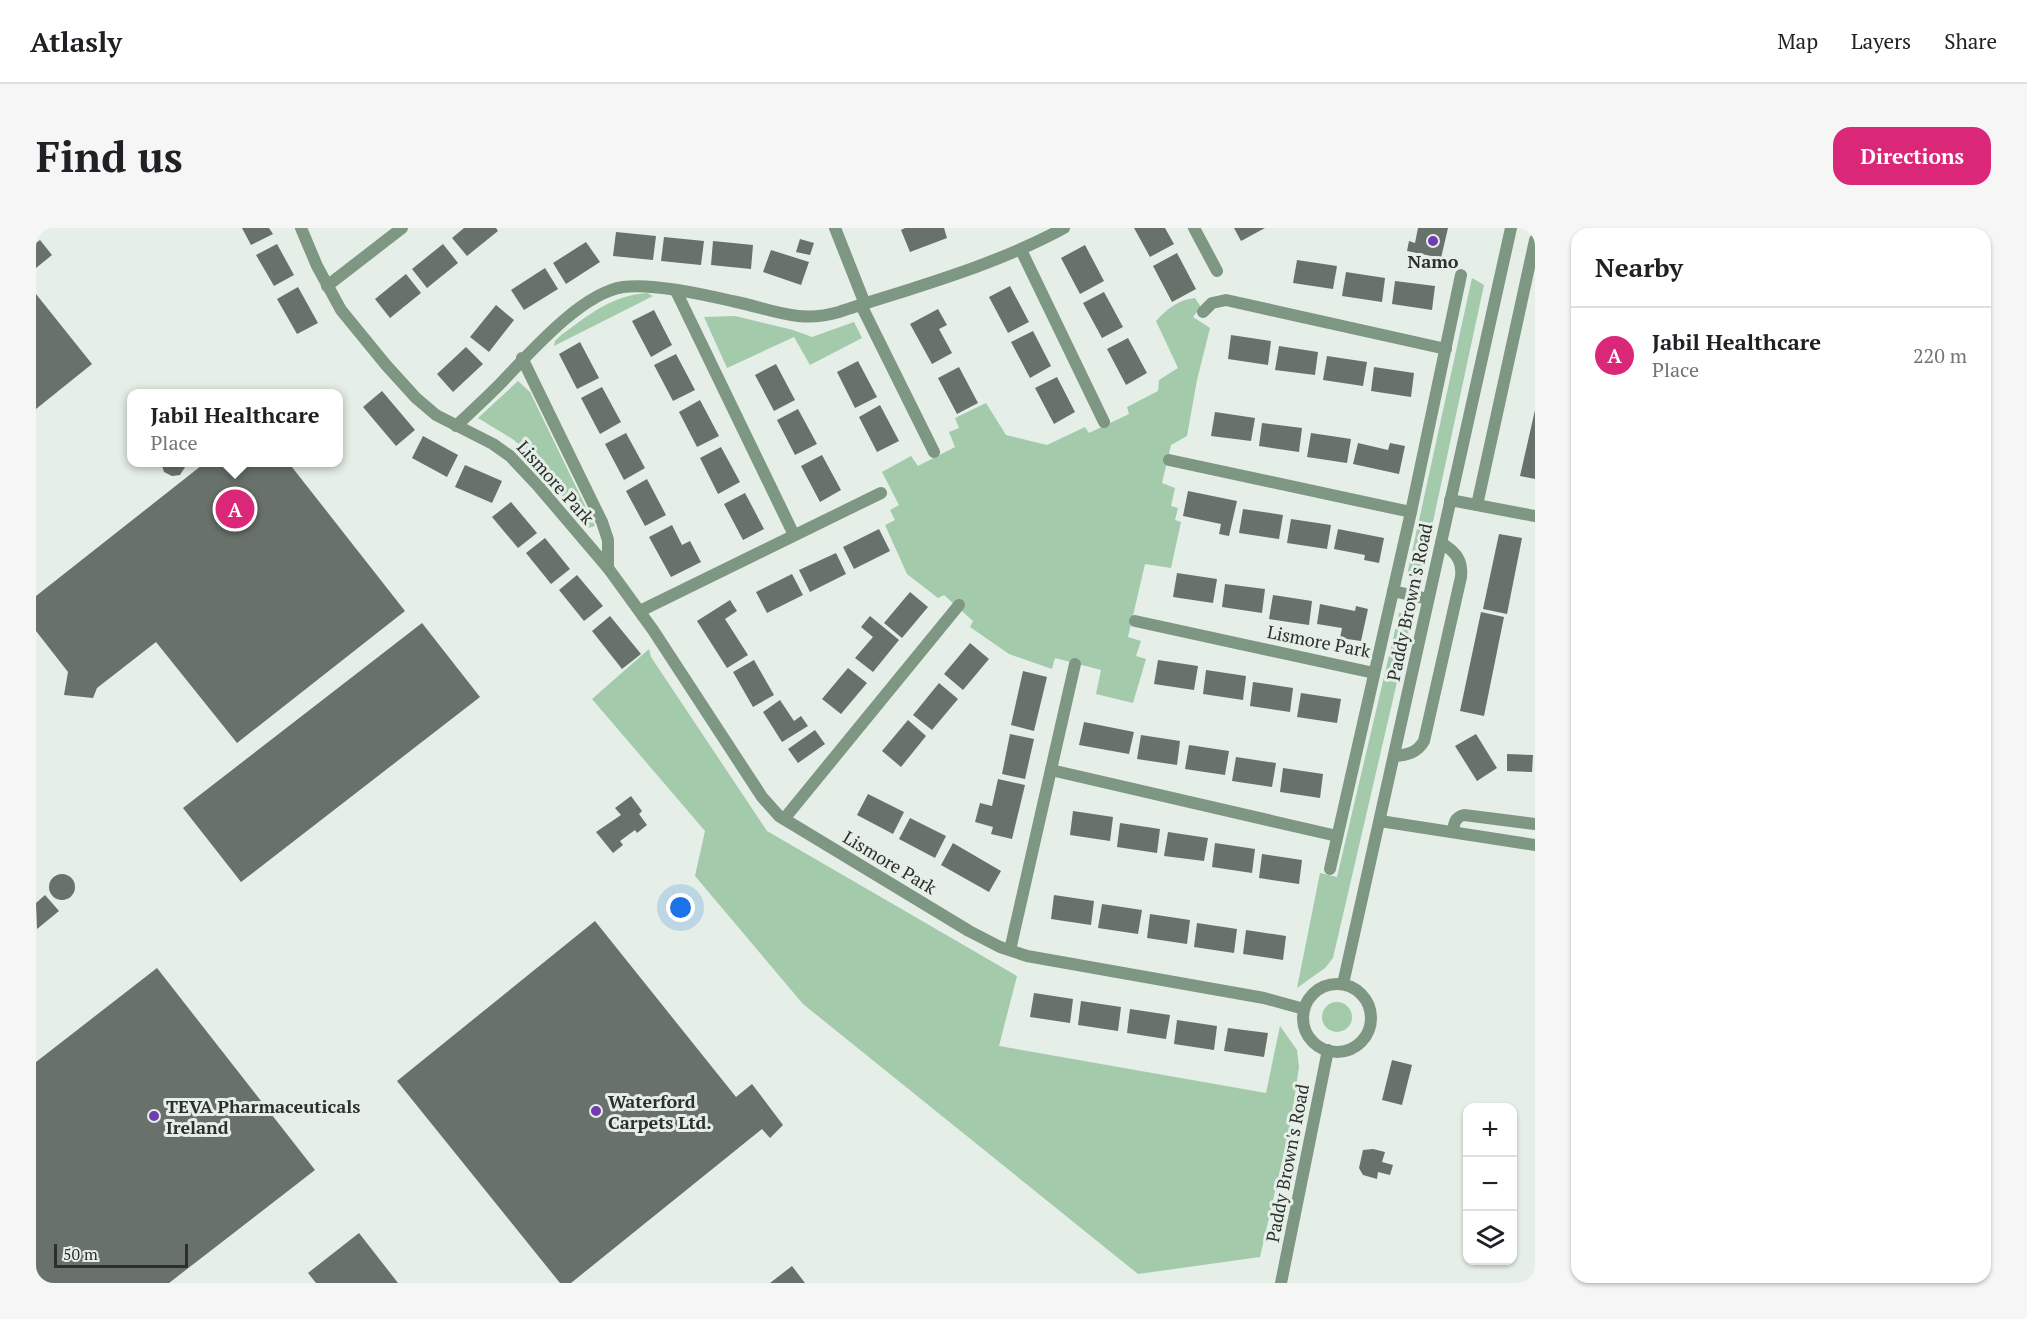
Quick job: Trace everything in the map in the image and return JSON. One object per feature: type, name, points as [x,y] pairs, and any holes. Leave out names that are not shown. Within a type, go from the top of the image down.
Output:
[{"type":"street","name":"Lismore Park","points":[[301,228],[327,286],[352,325],[409,390],[435,415],[493,444],[510,456],[608,568],[640,611],[762,797],[784,819],[969,931],[1010,951],[1027,956],[1264,998],[1304,1010]]},
{"type":"street","points":[[327,286],[402,228]]},
{"type":"street","points":[[835,228],[863,304],[934,452]]},
{"type":"street","points":[[456,426],[545,336],[604,293],[631,287],[676,291],[807,318],[823,317],[1021,250],[1064,228]]},
{"type":"street","points":[[1194,228],[1217,271]]},
{"type":"street","name":"Paddy Brown's Road","points":[[1343,984],[1511,228]]},
{"type":"street","points":[[1477,505],[1535,240]]},
{"type":"street","points":[[1021,250],[1104,422]]},
{"type":"street","name":"Lismore Park","points":[[1135,621],[1374,673],[1461,275]]},
{"type":"street","points":[[676,291],[794,535]]},
{"type":"street","points":[[1203,312],[1212,303],[1227,300],[1446,349]]},
{"type":"street","name":"Lismore Park","points":[[522,358],[602,522],[608,540],[608,568]]},
{"type":"street","points":[[1169,460],[1411,512]]},
{"type":"street","points":[[640,611],[881,493]]},
{"type":"street","points":[[1450,500],[1535,516]]},
{"type":"street","points":[[1394,756],[1416,752],[1424,741],[1461,577],[1461,564],[1457,554],[1441,543]]},
{"type":"street","points":[[1393,591],[1428,598]]},
{"type":"street","points":[[784,819],[959,605]]},
{"type":"street","points":[[1010,951],[1075,664]]},
{"type":"street","points":[[1330,869],[1374,673]]},
{"type":"street","points":[[1051,770],[1337,836]]},
{"type":"street","points":[[1453,832],[1458,816],[1464,815],[1535,824]]},
{"type":"street","points":[[1380,821],[1535,845]]},
{"type":"street","points":[[1343,984],[1360,992],[1366,999],[1370,1007],[1371,1025],[1359,1044],[1350,1050],[1339,1052],[1328,1050],[1311,1040],[1306,1031],[1304,1010],[1314,993],[1323,987],[1343,984]]},
{"type":"street","name":"Paddy Brown's Road","points":[[1281,1283],[1328,1050]]},
{"type":"green space","points":[[1472,278],[1484,285],[1420,582],[1407,575]]},
{"type":"green space","points":[[647,293],[653,296],[554,346],[560,336],[600,308],[622,298]]},
{"type":"green space","points":[[1195,298],[1201,307],[1193,317],[1210,328],[1197,380],[1187,436],[1171,445],[1162,483],[1175,488],[1171,506],[1178,508],[1175,520],[1181,522],[1171,568],[1145,564],[1128,637],[1141,641],[1136,656],[1146,659],[1133,703],[1096,694],[1101,670],[1055,658],[1052,669],[1009,654],[970,627],[973,621],[944,595],[938,598],[907,574],[885,525],[895,520],[890,510],[899,505],[882,472],[911,456],[918,466],[955,447],[949,432],[959,428],[955,418],[986,403],[1006,435],[1047,445],[1085,427],[1089,433],[1129,414],[1127,407],[1158,391],[1159,380],[1178,368],[1156,321],[1174,305]]},
{"type":"green space","points":[[735,316],[812,337],[854,322],[862,338],[810,365],[794,337],[727,368],[704,317]]},
{"type":"green space","points":[[518,381],[530,392],[595,526],[588,528],[532,457],[514,440],[478,418]]},
{"type":"green space","points":[[1399,613],[1413,613],[1333,958],[1325,968],[1297,988],[1320,873],[1337,877]]},
{"type":"green space","points":[[649,649],[651,657],[767,831],[1017,976],[999,1046],[1266,1093],[1280,1026],[1297,1050],[1299,1067],[1291,1122],[1260,1257],[1138,1274],[803,1004],[695,876],[705,831],[592,699]]},
{"type":"green space","points":[[1337,1002],[1343,1003],[1351,1011],[1351,1023],[1343,1031],[1337,1032],[1331,1031],[1323,1023],[1322,1017],[1323,1011],[1331,1003]]},
{"type":"building","points":[[242,228],[269,228],[273,234],[251,245]]},
{"type":"building","points":[[464,228],[496,228],[498,231],[467,256],[452,238]]},
{"type":"building","points":[[905,228],[944,228],[947,238],[910,252],[901,230]]},
{"type":"building","points":[[1134,228],[1165,228],[1174,244],[1150,257]]},
{"type":"building","points":[[1234,228],[1265,228],[1241,241]]},
{"type":"building","points":[[1418,228],[1448,228],[1441,258],[1407,251],[1409,241],[1415,243]]},
{"type":"building","points":[[616,232],[656,236],[653,260],[613,256]]},
{"type":"building","points":[[664,237],[704,241],[701,265],[661,261]]},
{"type":"building","points":[[800,239],[814,243],[810,255],[796,252]]},
{"type":"building","points":[[40,240],[52,255],[36,268],[36,243]]},
{"type":"building","points":[[713,241],[753,245],[751,269],[711,265]]},
{"type":"building","points":[[586,242],[600,262],[566,284],[553,263]]},
{"type":"building","points":[[277,244],[294,275],[274,286],[256,255]]},
{"type":"building","points":[[443,244],[458,263],[427,288],[412,269]]},
{"type":"building","points":[[1085,245],[1104,281],[1080,294],[1061,258]]},
{"type":"building","points":[[771,250],[809,262],[801,285],[763,272]]},
{"type":"building","points":[[1177,253],[1196,289],[1172,302],[1153,266]]},
{"type":"building","points":[[1297,260],[1337,266],[1333,289],[1293,283]]},
{"type":"building","points":[[545,268],[558,289],[524,310],[511,290]]},
{"type":"building","points":[[1346,272],[1385,278],[1382,302],[1342,296]]},
{"type":"building","points":[[406,274],[421,293],[390,318],[375,299]]},
{"type":"building","points":[[1395,281],[1435,286],[1432,310],[1392,304]]},
{"type":"building","points":[[1010,286],[1029,322],[1008,333],[989,297]]},
{"type":"building","points":[[298,287],[318,323],[297,334],[277,299]]},
{"type":"building","points":[[1104,292],[1123,327],[1102,338],[1083,303]]},
{"type":"building","points":[[36,294],[92,364],[36,409]]},
{"type":"building","points":[[496,305],[514,320],[489,352],[470,337]]},
{"type":"building","points":[[938,309],[947,325],[939,329],[952,353],[932,364],[910,324]]},
{"type":"building","points":[[654,310],[672,345],[651,357],[632,321]]},
{"type":"building","points":[[1033,331],[1051,366],[1030,378],[1011,342]]},
{"type":"building","points":[[1231,335],[1271,341],[1268,365],[1228,359]]},
{"type":"building","points":[[1128,338],[1147,373],[1126,385],[1107,349]]},
{"type":"building","points":[[580,342],[599,378],[577,389],[559,354]]},
{"type":"building","points":[[1279,346],[1318,352],[1315,375],[1275,370]]},
{"type":"building","points":[[466,347],[483,364],[453,392],[437,374]]},
{"type":"building","points":[[676,354],[695,390],[673,401],[654,365]]},
{"type":"building","points":[[1327,356],[1367,362],[1363,386],[1323,380]]},
{"type":"building","points":[[858,361],[877,397],[855,408],[837,372]]},
{"type":"building","points":[[776,364],[795,400],[774,411],[755,375]]},
{"type":"building","points":[[959,367],[978,403],[957,414],[938,378]]},
{"type":"building","points":[[1374,367],[1414,373],[1411,397],[1371,391]]},
{"type":"building","points":[[1057,377],[1075,412],[1054,424],[1035,388]]},
{"type":"building","points":[[602,387],[621,422],[600,434],[581,398]]},
{"type":"building","points":[[382,391],[415,430],[396,446],[363,407]]},
{"type":"building","points":[[700,400],[719,436],[697,447],[679,412]]},
{"type":"building","points":[[880,405],[899,441],[877,452],[859,417]]},
{"type":"building","points":[[798,409],[817,444],[795,455],[777,420]]},
{"type":"building","points":[[1535,410],[1535,479],[1520,476]]},
{"type":"building","points":[[1215,412],[1255,418],[1251,441],[1211,436]]},
{"type":"building","points":[[1262,423],[1302,428],[1299,452],[1259,446]]},
{"type":"building","points":[[626,433],[645,468],[624,480],[605,444]]},
{"type":"building","points":[[1311,433],[1351,439],[1347,463],[1307,457]]},
{"type":"building","points":[[423,436],[458,455],[447,477],[412,458]]},
{"type":"building","points":[[1358,443],[1388,450],[1390,443],[1405,446],[1399,474],[1353,464]]},
{"type":"building","points":[[721,447],[740,482],[718,494],[700,458]]},
{"type":"building","points":[[822,455],[841,490],[820,502],[801,466]]},
{"type":"building","points":[[465,465],[502,481],[492,503],[455,487]]},
{"type":"building","points":[[162,467],[185,467],[180,475],[172,476],[164,472]]},
{"type":"building","points":[[200,467],[292,467],[405,611],[237,743],[156,642],[97,688],[93,698],[64,695],[68,672],[36,631],[36,596]]},
{"type":"building","points":[[647,479],[666,515],[645,526],[626,491]]},
{"type":"building","points":[[1188,491],[1237,501],[1229,536],[1219,534],[1221,524],[1183,516]]},
{"type":"building","points":[[745,493],[764,529],[743,540],[724,504]]},
{"type":"building","points":[[511,502],[537,533],[518,548],[492,517]]},
{"type":"building","points":[[1243,509],[1283,515],[1279,539],[1239,533]]},
{"type":"building","points":[[1291,519],[1331,525],[1327,549],[1287,543]]},
{"type":"building","points":[[672,525],[682,545],[690,541],[701,562],[671,577],[649,537]]},
{"type":"building","points":[[879,529],[890,551],[854,569],[843,547]]},
{"type":"building","points":[[1338,529],[1384,538],[1379,563],[1364,560],[1365,555],[1334,549]]},
{"type":"building","points":[[1499,534],[1522,538],[1507,614],[1483,609]]},
{"type":"building","points":[[545,538],[570,569],[551,584],[526,553]]},
{"type":"building","points":[[836,553],[846,574],[810,592],[799,570]]},
{"type":"building","points":[[1177,573],[1217,579],[1213,603],[1173,597]]},
{"type":"building","points":[[792,574],[803,595],[767,613],[756,592]]},
{"type":"building","points":[[577,575],[603,606],[584,621],[559,590]]},
{"type":"building","points":[[1225,584],[1265,589],[1262,613],[1222,607]]},
{"type":"building","points":[[910,592],[928,607],[902,638],[884,623]]},
{"type":"building","points":[[1273,595],[1312,601],[1309,625],[1269,619]]},
{"type":"building","points":[[730,600],[737,611],[725,619],[748,655],[727,668],[697,621]]},
{"type":"building","points":[[1320,604],[1355,611],[1356,606],[1368,609],[1361,641],[1340,638],[1342,628],[1317,624]]},
{"type":"building","points":[[1481,612],[1504,617],[1484,716],[1460,711]]},
{"type":"building","points":[[610,616],[641,654],[622,669],[592,631]]},
{"type":"building","points":[[870,616],[899,640],[873,672],[855,658],[873,637],[861,627]]},
{"type":"building","points":[[422,623],[480,697],[241,882],[183,808]]},
{"type":"building","points":[[970,643],[989,659],[963,690],[944,674]]},
{"type":"building","points":[[754,660],[774,695],[753,707],[733,672]]},
{"type":"building","points":[[1158,660],[1198,666],[1194,690],[1154,684]]},
{"type":"building","points":[[848,668],[867,683],[841,714],[822,699]]},
{"type":"building","points":[[1206,670],[1246,676],[1243,700],[1203,694]]},
{"type":"building","points":[[1023,671],[1047,677],[1034,731],[1011,725]]},
{"type":"building","points":[[1253,682],[1293,688],[1290,712],[1250,706]]},
{"type":"building","points":[[939,683],[958,699],[932,730],[913,715]]},
{"type":"building","points":[[1301,693],[1341,699],[1337,723],[1297,717]]},
{"type":"building","points":[[780,700],[794,721],[801,716],[808,726],[782,742],[763,712]]},
{"type":"building","points":[[908,720],[926,736],[901,767],[882,751]]},
{"type":"building","points":[[1084,722],[1134,732],[1129,754],[1079,745]]},
{"type":"building","points":[[815,730],[825,744],[798,763],[788,749]]},
{"type":"building","points":[[1010,734],[1034,739],[1025,779],[1002,774]]},
{"type":"building","points":[[1476,734],[1497,768],[1477,781],[1455,746]]},
{"type":"building","points":[[1141,735],[1180,741],[1177,765],[1137,759]]},
{"type":"building","points":[[1189,745],[1229,751],[1225,775],[1185,769]]},
{"type":"building","points":[[1507,754],[1533,755],[1532,772],[1507,771]]},
{"type":"building","points":[[1236,757],[1276,763],[1272,787],[1232,781]]},
{"type":"building","points":[[1283,768],[1323,774],[1320,798],[1280,792]]},
{"type":"building","points":[[998,779],[1025,785],[1012,839],[991,834],[993,827],[975,822],[980,803],[992,806]]},
{"type":"building","points":[[868,794],[904,812],[893,834],[857,815]]},
{"type":"building","points":[[631,796],[642,811],[639,814],[647,825],[637,833],[635,830],[620,841],[623,845],[613,853],[596,832],[621,815],[615,808]]},
{"type":"building","points":[[1073,811],[1113,817],[1110,841],[1070,835]]},
{"type":"building","points":[[910,818],[946,836],[935,858],[899,839]]},
{"type":"building","points":[[1120,823],[1160,829],[1157,853],[1117,847]]},
{"type":"building","points":[[1168,832],[1208,838],[1204,861],[1164,856]]},
{"type":"building","points":[[953,843],[1001,871],[989,892],[941,865]]},
{"type":"building","points":[[1215,843],[1255,849],[1252,873],[1212,867]]},
{"type":"building","points":[[1262,854],[1302,860],[1299,884],[1259,878]]},
{"type":"building","points":[[62,874],[71,878],[75,887],[71,896],[62,900],[53,896],[49,887],[53,878]]},
{"type":"building","points":[[45,895],[59,911],[37,929],[36,903]]},
{"type":"building","points":[[1054,895],[1094,901],[1091,925],[1051,919]]},
{"type":"building","points":[[1102,904],[1142,910],[1138,934],[1098,928]]},
{"type":"building","points":[[1150,914],[1190,920],[1187,944],[1147,938]]},
{"type":"building","name":"Waterford Carpets Ltd.","points":[[595,921],[736,1097],[752,1084],[783,1125],[770,1138],[762,1129],[571,1283],[560,1283],[397,1081]]},
{"type":"building","points":[[1197,923],[1237,929],[1234,953],[1194,947]]},
{"type":"building","points":[[1246,930],[1286,936],[1283,960],[1243,954]]},
{"type":"building","name":"TEVA Pharmaceuticals Ireland","points":[[157,968],[315,1170],[169,1283],[36,1283],[36,1062]]},
{"type":"building","points":[[1034,993],[1073,999],[1070,1023],[1030,1017]]},
{"type":"building","points":[[1081,1001],[1121,1007],[1118,1031],[1078,1025]]},
{"type":"building","points":[[1130,1009],[1170,1015],[1166,1039],[1127,1033]]},
{"type":"building","points":[[1177,1020],[1217,1026],[1214,1050],[1174,1044]]},
{"type":"building","points":[[1228,1028],[1268,1033],[1264,1057],[1224,1051]]},
{"type":"building","points":[[1392,1060],[1412,1065],[1402,1105],[1382,1100]]},
{"type":"building","points":[[1373,1149],[1385,1152],[1382,1162],[1393,1165],[1390,1175],[1378,1172],[1377,1179],[1363,1175],[1359,1168],[1363,1150]]},
{"type":"building","points":[[359,1233],[398,1283],[316,1283],[308,1273]]},
{"type":"building","points":[[792,1266],[805,1283],[770,1283]]},
{"type":"place","name":"Namo","points":[[1433,241]]},
{"type":"place","name":"Jabil Healthcare","points":[[235,509]]},
{"type":"place","name":"Waterford Carpets Ltd.","points":[[596,1111]]},
{"type":"place","name":"TEVA Pharmaceuticals Ireland","points":[[154,1116]]}]
